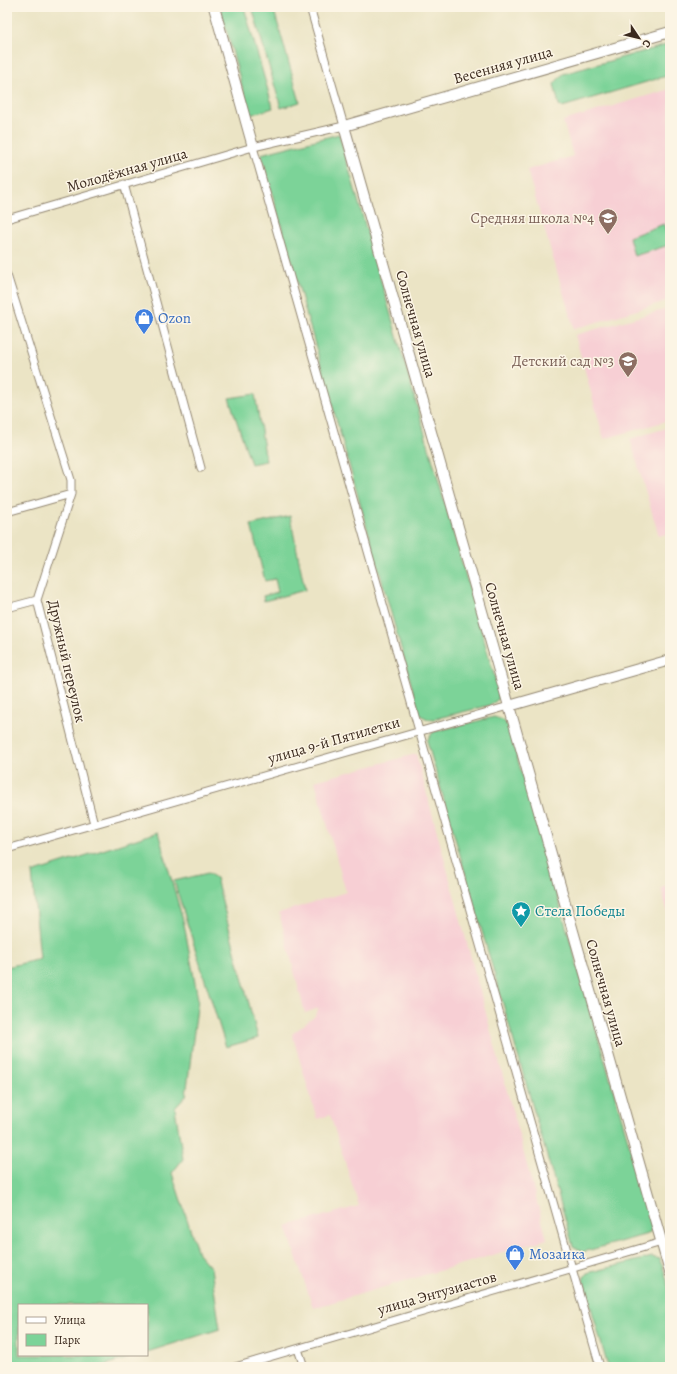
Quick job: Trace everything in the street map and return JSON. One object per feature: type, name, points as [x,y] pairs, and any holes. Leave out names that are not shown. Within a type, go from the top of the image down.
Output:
[{"type":"street","points":[[214,7],[600,1367]]},
{"type":"street","name":"Солнечная улица","points":[[310,7],[509,706],[666,1241],[670,1272]]},
{"type":"street","name":"Весенняя улица","points":[[344,126],[670,32]]},
{"type":"street","name":"Молодёжная улица","points":[[7,219],[124,184],[254,148],[344,126]]},
{"type":"street","points":[[124,184],[201,468]]},
{"type":"street","name":"Дружный переулок","points":[[7,275],[71,480],[71,494],[37,600],[94,824]]},
{"type":"street","points":[[7,512],[71,494]]},
{"type":"street","points":[[7,608],[37,600]]},
{"type":"street","name":"улица 9-й Пятилетки","points":[[7,849],[670,660]]},
{"type":"street","name":"улица Энтузиастов","points":[[235,1367],[666,1241]]},
{"type":"street","points":[[298,1348],[304,1367]]},
{"type":"shaded area","name":"Средняя школа №4","points":[[670,89],[670,300],[574,329],[527,170],[573,156],[563,121]]},
{"type":"shaded area","name":"Детский сад №3","points":[[670,308],[670,420],[604,439],[575,335]]},
{"type":"shaded area","points":[[670,427],[670,533],[659,536],[630,439]]},
{"type":"shaded area","points":[[416,754],[547,1239],[313,1308],[286,1226],[359,1206],[330,1115],[317,1119],[292,1034],[314,1017],[319,1008],[305,1013],[279,913],[346,892],[315,781]]},
{"type":"shaded area","points":[[670,885],[670,920],[661,888]]},
{"type":"green space","points":[[220,7],[244,7],[273,108],[250,115]]},
{"type":"green space","points":[[252,7],[273,7],[300,102],[281,108]]},
{"type":"green space","points":[[670,44],[670,75],[562,107],[559,105],[554,84],[563,74]]},
{"type":"green space","points":[[339,134],[499,692],[498,699],[491,705],[434,719],[428,719],[420,715],[261,154]]},
{"type":"green space","points":[[664,224],[669,245],[634,256],[629,237]]},
{"type":"green space","points":[[255,394],[266,461],[251,464],[229,398]]},
{"type":"green space","points":[[290,516],[305,590],[264,601],[263,596],[278,592],[275,579],[265,581],[251,525]]},
{"type":"green space","points":[[494,717],[503,720],[508,726],[652,1223],[651,1231],[648,1234],[583,1252],[573,1246],[427,741],[433,732]]},
{"type":"green space","points":[[158,832],[184,924],[198,999],[186,1096],[175,1108],[183,1159],[172,1173],[198,1253],[211,1268],[220,1329],[148,1352],[148,1304],[18,1304],[18,1356],[135,1356],[99,1367],[7,1367],[7,967],[40,959],[32,873]]},
{"type":"green space","points":[[208,873],[216,878],[258,1038],[226,1047],[174,881]]},
{"type":"green space","points":[[652,1257],[659,1259],[668,1284],[671,1312],[670,1367],[608,1367],[583,1279],[587,1273]]},
{"type":"place","name":"Средняя школа №4","points":[[608,235]]},
{"type":"place","name":"Ozon","points":[[144,335]]},
{"type":"place","name":"Детский сад №3","points":[[628,378]]},
{"type":"place","name":"Стела Победы","points":[[521,928]]},
{"type":"place","name":"Мозаика","points":[[515,1271]]}]
